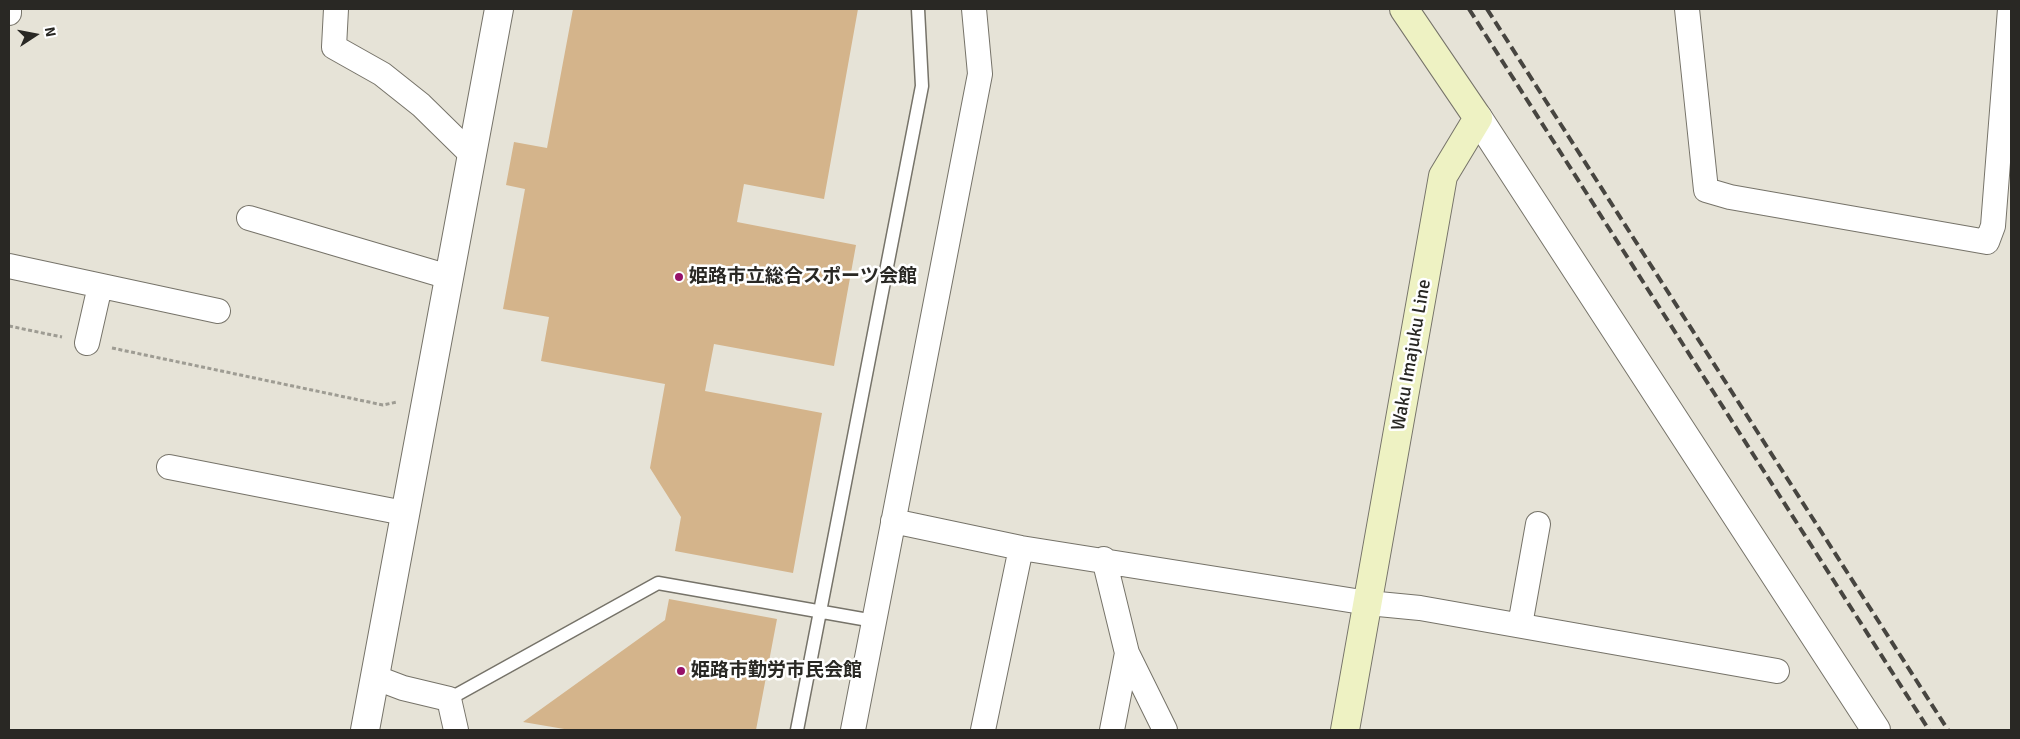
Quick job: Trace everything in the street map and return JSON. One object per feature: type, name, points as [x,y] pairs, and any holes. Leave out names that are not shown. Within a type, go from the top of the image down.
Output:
[{"type":"main road","points":[[1404,9],[1478,118]]},
{"type":"main road","name":"Waku Imajuku Line","points":[[1345,730],[1443,176],[1478,118]]},
{"type":"street","points":[[336,9],[334,47],[382,74],[421,105],[472,155]]},
{"type":"street","points":[[365,730],[499,9]]},
{"type":"street","points":[[853,730],[980,74],[974,9]]},
{"type":"street","points":[[1687,9],[1706,190],[1730,197],[1987,242],[1993,226],[2010,9]]},
{"type":"street","points":[[1478,118],[1876,730]]},
{"type":"street","points":[[249,218],[449,277]]},
{"type":"street","points":[[9,266],[218,311]]},
{"type":"street","points":[[86,343],[100,286]]},
{"type":"street","points":[[169,467],[404,513]]},
{"type":"street","points":[[893,521],[1021,548],[1104,559],[1368,603],[1420,608],[1777,671]]},
{"type":"street","points":[[1520,625],[1538,524]]},
{"type":"street","points":[[983,730],[1021,548]]},
{"type":"street","points":[[1104,559],[1127,653],[1165,730]]},
{"type":"street","points":[[1112,730],[1127,653]]},
{"type":"street","points":[[374,677],[403,688],[449,699],[456,730]]},
{"type":"lane","points":[[797,730],[922,86],[918,9]]},
{"type":"lane","points":[[449,699],[658,583],[874,621]]},
{"type":"path","points":[[9,326],[382,405],[426,397]]},
{"type":"building","name":"姫路市立総合スポーツ会館","points":[[573,9],[858,9],[824,199],[744,184],[737,222],[856,245],[834,366],[714,344],[705,391],[822,413],[793,573],[675,551],[681,517],[650,468],[665,384],[541,361],[549,317],[503,309],[525,189],[506,185],[514,142],[547,148]]},
{"type":"building","name":"姫路市勤労市民会館","points":[[669,599],[777,619],[756,730],[570,730],[523,722],[665,620]]},
{"type":"railway","points":[[1469,9],[1929,730]]},
{"type":"railway","points":[[1487,9],[1948,730]]},
{"type":"place","name":"姫路市立総合スポーツ会館","points":[[679,277]]},
{"type":"place","name":"姫路市勤労市民会館","points":[[681,671]]}]
